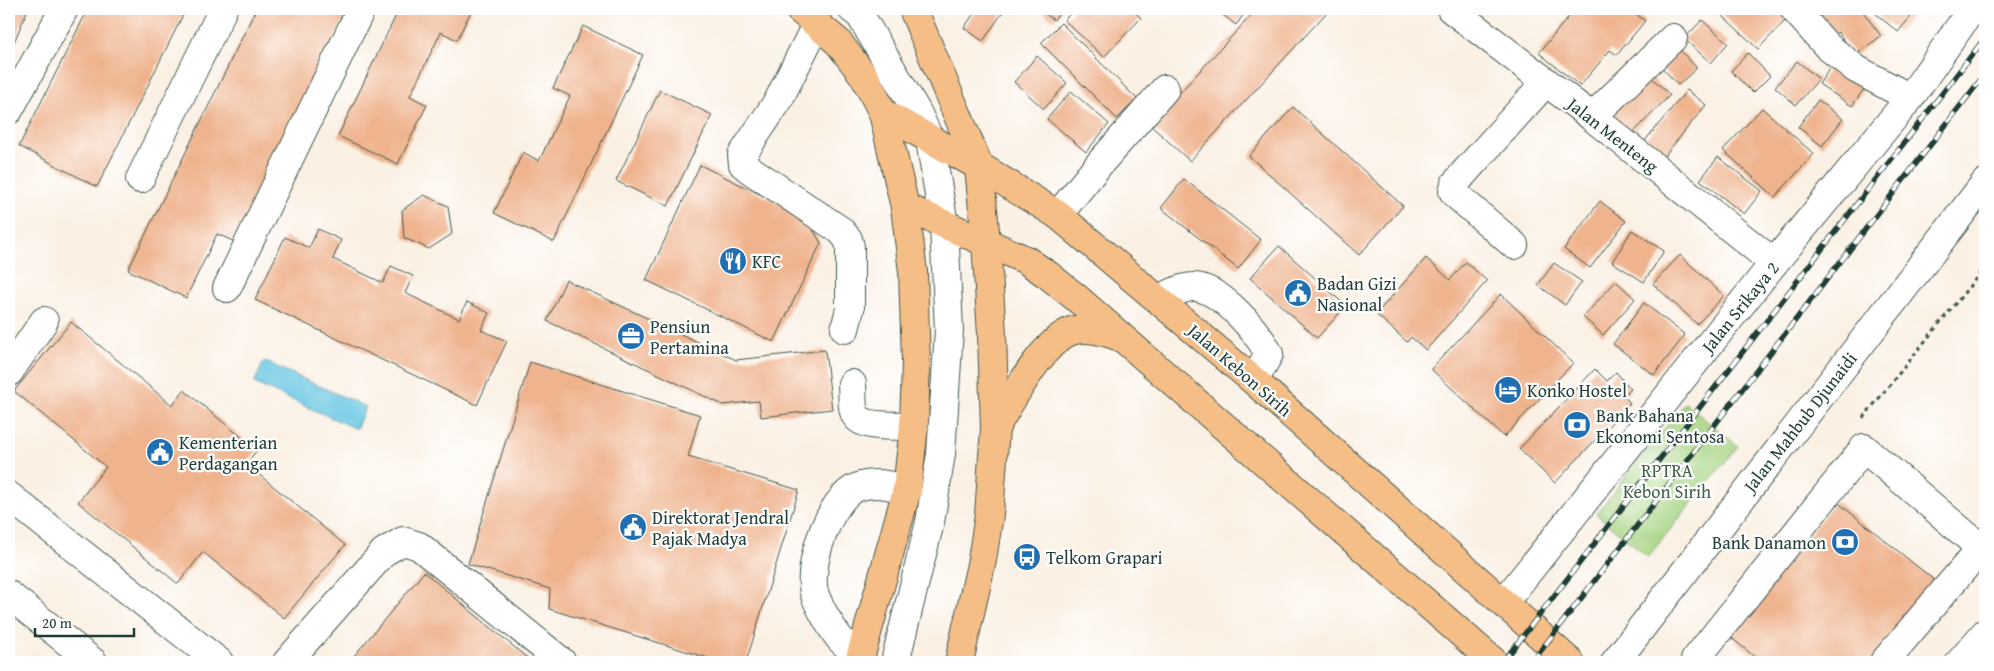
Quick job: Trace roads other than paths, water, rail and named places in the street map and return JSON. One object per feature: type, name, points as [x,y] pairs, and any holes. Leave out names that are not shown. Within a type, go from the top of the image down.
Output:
[{"type":"main road","points":[[913,9],[978,166],[986,242],[992,334],[995,428],[989,515],[984,551],[959,662]]},
{"type":"main road","points":[[808,16],[838,42],[864,76],[883,113],[905,207],[913,272],[916,358],[914,426],[907,490],[860,659]]},
{"type":"main road","name":"Jalan Kebon Sirih","points":[[883,113],[978,166],[1058,215],[1254,381],[1570,662]]},
{"type":"main road","points":[[905,207],[1026,260],[1048,275],[1494,662]]},
{"type":"main road","points":[[995,428],[1025,378],[1052,343],[1073,330],[1096,329],[1124,339]]},
{"type":"street","points":[[9,110],[64,9]]},
{"type":"street","points":[[140,179],[223,9]]},
{"type":"street","points":[[227,288],[361,9]]},
{"type":"street","points":[[852,9],[865,24],[917,112],[930,140],[944,225],[949,330],[941,454],[930,522],[895,662]]},
{"type":"street","name":"Jalan Menteng","points":[[1451,9],[1592,117],[1774,263]]},
{"type":"street","points":[[1794,9],[1827,46],[1856,69],[1910,98]]},
{"type":"street","name":"Jalan Srikaya 2","points":[[1504,602],[1774,263],[1910,98],[1972,9]]},
{"type":"street","points":[[808,16],[778,101],[742,155],[743,164],[749,170],[840,230],[848,239],[850,247],[850,309],[846,329]]},
{"type":"street","points":[[1592,117],[1673,38]]},
{"type":"street","points":[[1514,245],[1453,191],[1455,184],[1464,173],[1546,82]]},
{"type":"street","points":[[1058,215],[1101,162],[1166,89]]},
{"type":"street","name":"Jalan Mahbub Djunaidi","points":[[1615,662],[1982,195]]},
{"type":"street","points":[[1158,299],[1196,287],[1218,297],[1240,315],[1262,340],[1269,354],[1254,381]]},
{"type":"street","points":[[9,372],[44,320]]},
{"type":"street","points":[[852,384],[855,415],[861,421],[879,425],[914,426]]},
{"type":"street","points":[[1698,662],[1695,660],[1864,448],[1981,548],[1884,662]]},
{"type":"street","points":[[860,659],[840,639],[814,594],[813,567],[822,534],[835,505],[856,487],[881,483],[907,490]]},
{"type":"street","points":[[9,496],[219,662]]},
{"type":"street","points":[[287,662],[384,552],[403,541],[419,546],[562,662]]},
{"type":"street","points":[[9,595],[93,662]]},
{"type":"street","points":[[1960,662],[1985,633]]},
{"type":"water","points":[[264,361],[366,407],[356,429],[254,383]]},
{"type":"railway","points":[[1503,662],[1985,38]]},
{"type":"railway","points":[[1532,662],[1985,74]]},
{"type":"place","name":"KFC","points":[[733,261]]},
{"type":"place","name":"Badan Gizi Nasional","points":[[1298,293]]},
{"type":"place","name":"Pensiun Pertamina","points":[[631,336]]},
{"type":"place","name":"Konko Hostel","points":[[1508,390]]},
{"type":"place","name":"Bank Bahana Ekonomi Sentosa","points":[[1577,425]]},
{"type":"place","name":"Kementerian Perdagangan","points":[[160,452]]},
{"type":"place","name":"Direktorat Jendral Pajak Madya","points":[[633,527]]},
{"type":"place","name":"Bank Danamon","points":[[1845,542]]},
{"type":"place","name":"Telkom Grapari","points":[[1027,557]]},
{"type":"park label","name":"RPTRA Kebon Sirih","points":[[1667,480]]}]
